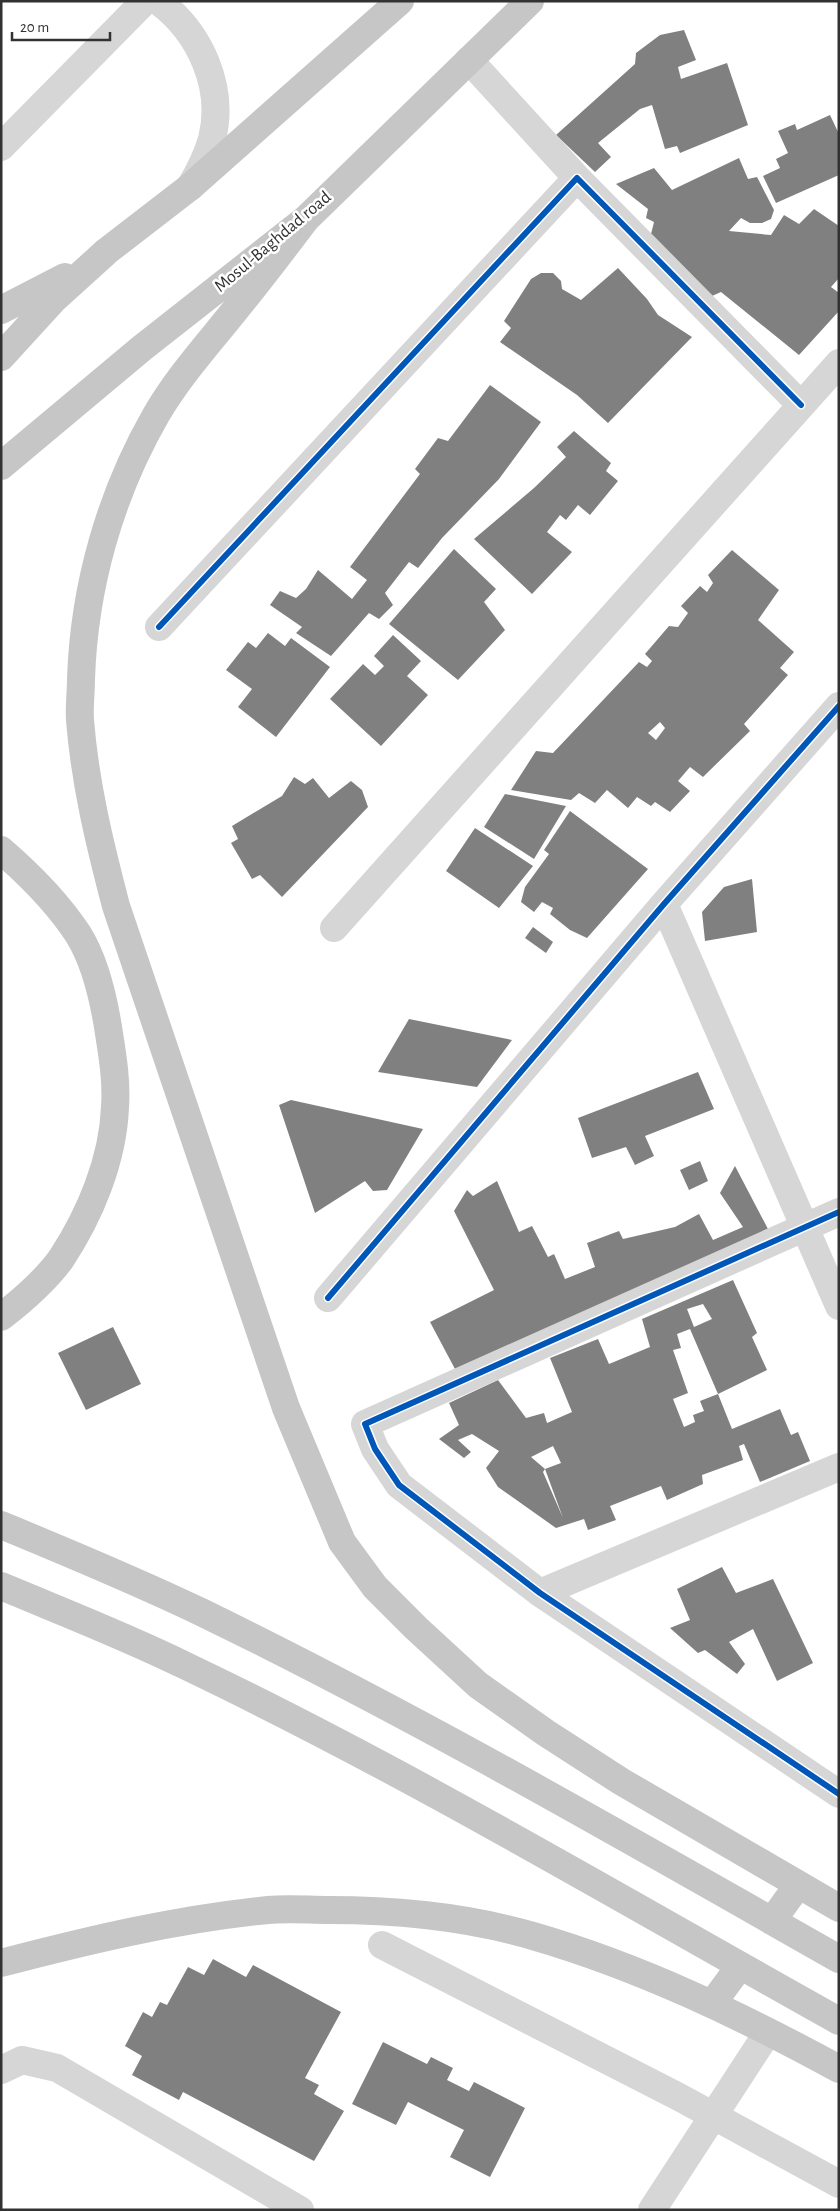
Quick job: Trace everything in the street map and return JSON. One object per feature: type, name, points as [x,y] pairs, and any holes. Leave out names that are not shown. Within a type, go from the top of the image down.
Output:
[{"type":"highway","points":[[1,357],[54,298],[107,251],[190,187],[400,1]]},
{"type":"highway","name":"Mosul-Baghdad road","points":[[1,466],[142,348],[306,219],[530,1]]},
{"type":"highway","points":[[306,219],[184,374],[156,415],[130,466],[108,521],[90,591],[82,659],[80,718],[85,770],[94,823],[116,906],[286,1408],[342,1542],[375,1588],[478,1685],[546,1733],[622,1782],[839,1908]]},
{"type":"highway","points":[[1,310],[57,281],[107,251]]},
{"type":"highway","points":[[1,850],[31,876],[78,935],[96,974],[113,1060],[115,1106],[110,1146],[99,1184],[83,1221],[60,1260],[35,1289],[1,1317]]},
{"type":"highway","points":[[1,1525],[98,1565],[175,1600],[310,1667],[514,1776],[839,1959]]},
{"type":"highway","points":[[1,1586],[182,1664],[290,1717],[398,1774],[839,2021]]},
{"type":"highway","points":[[772,1921],[798,1885]]},
{"type":"highway","points":[[1,1963],[61,1947],[166,1924],[270,1910],[372,1910],[452,1919],[532,1936],[618,1965],[712,2004],[839,2069]]},
{"type":"highway","points":[[712,2004],[740,1966]]},
{"type":"street","points":[[1,147],[145,1]]},
{"type":"street","points":[[158,1],[173,12],[191,33],[204,57],[213,83],[215,110],[212,138],[204,164],[190,187]]},
{"type":"street","points":[[469,60],[577,178],[801,405]]},
{"type":"street","points":[[159,627],[577,178]]},
{"type":"street","points":[[334,928],[839,363]]},
{"type":"street","points":[[328,1298],[664,904],[839,706]]},
{"type":"street","points":[[664,904],[839,1306]]},
{"type":"street","points":[[839,1212],[364,1424],[374,1449],[398,1485],[540,1593],[839,1794]]},
{"type":"street","points":[[540,1593],[839,1468]]},
{"type":"street","points":[[382,1944],[713,2116],[839,2184]]},
{"type":"street","points":[[652,2210],[768,2032]]},
{"type":"street","points":[[1,2070],[22,2060],[57,2068],[300,2210]]},
{"type":"building","points":[[684,30],[696,60],[678,67],[681,79],[727,63],[748,125],[680,153],[677,146],[665,149],[652,105],[640,109],[598,143],[611,157],[595,172],[556,135],[635,64],[636,53],[660,35]]},
{"type":"building","points":[[830,115],[839,134],[839,175],[776,203],[763,176],[780,168],[776,159],[788,153],[778,131],[795,124],[797,130]]},
{"type":"building","points":[[739,158],[748,179],[757,177],[774,210],[771,219],[762,223],[750,223],[741,218],[729,231],[771,235],[784,215],[799,224],[814,209],[839,226],[839,278],[831,287],[839,293],[839,311],[799,355],[721,292],[712,296],[651,234],[654,222],[646,218],[648,209],[616,184],[654,168],[672,190]]},
{"type":"building","points":[[618,268],[647,299],[658,315],[692,337],[608,423],[577,395],[500,342],[511,328],[504,321],[531,279],[541,273],[553,273],[561,281],[562,289],[581,300]]},
{"type":"building","points":[[490,385],[541,422],[499,479],[442,538],[418,568],[409,562],[385,593],[393,605],[379,619],[369,613],[331,656],[296,633],[302,627],[270,605],[280,591],[296,598],[306,589],[318,570],[352,599],[367,580],[350,567],[420,474],[415,469],[438,438],[448,441]]},
{"type":"building","points":[[574,431],[611,463],[606,471],[618,481],[590,515],[578,505],[566,520],[560,515],[547,532],[572,552],[532,594],[474,539],[534,488],[566,457],[557,447]]},
{"type":"building","points":[[454,549],[496,589],[484,602],[505,630],[458,680],[389,624]]},
{"type":"building","points":[[732,550],[779,590],[758,620],[794,652],[780,668],[788,675],[744,724],[750,731],[703,777],[690,767],[678,781],[690,791],[670,812],[655,802],[651,806],[637,797],[628,808],[607,790],[595,803],[579,793],[571,800],[511,790],[536,751],[553,753],[639,662],[647,667],[652,661],[645,654],[669,626],[678,627],[688,613],[681,606],[700,586],[707,592],[713,583],[708,575]],"holes":[[[660,722],[665,728],[656,740],[648,733]]]},
{"type":"building","points":[[268,633],[285,646],[291,638],[330,667],[276,737],[238,707],[252,689],[226,670],[248,642],[256,648]]},
{"type":"building","points":[[393,635],[421,661],[407,676],[428,695],[381,746],[330,699],[363,664],[375,675],[384,666],[374,656]]},
{"type":"building","points":[[294,777],[305,784],[313,778],[329,798],[351,781],[362,790],[368,807],[282,897],[260,875],[252,879],[231,843],[238,839],[232,826],[282,796]]},
{"type":"building","points":[[505,794],[566,806],[534,859],[484,827]]},
{"type":"building","points":[[570,811],[648,869],[587,938],[570,930],[550,914],[553,908],[542,902],[534,912],[521,902],[525,887],[549,854],[544,850]]},
{"type":"building","points":[[475,828],[533,866],[499,908],[446,871]]},
{"type":"building","points":[[752,879],[757,932],[705,941],[702,912],[724,887]]},
{"type":"building","points":[[533,927],[553,942],[546,953],[525,938]]},
{"type":"building","points":[[409,1019],[512,1040],[477,1087],[378,1072]]},
{"type":"building","points":[[698,1072],[714,1109],[645,1136],[654,1156],[635,1165],[626,1147],[592,1158],[578,1118]]},
{"type":"building","points":[[291,1100],[423,1129],[387,1190],[373,1191],[365,1181],[315,1213],[279,1105]]},
{"type":"building","points":[[700,1161],[708,1181],[689,1190],[680,1170]]},
{"type":"building","points":[[735,1166],[769,1231],[455,1369],[430,1322],[494,1290],[454,1211],[467,1190],[473,1196],[497,1181],[519,1232],[532,1226],[548,1257],[554,1254],[565,1279],[595,1267],[587,1243],[619,1231],[623,1239],[675,1227],[699,1214],[713,1240],[743,1227],[720,1193]]},
{"type":"building","points":[[733,1280],[757,1333],[752,1337],[767,1370],[718,1394],[732,1429],[780,1409],[791,1435],[798,1432],[810,1461],[760,1482],[744,1444],[739,1446],[743,1460],[702,1475],[703,1484],[667,1500],[661,1486],[610,1506],[616,1520],[588,1530],[584,1519],[556,1528],[498,1487],[486,1468],[499,1451],[472,1434],[458,1440],[471,1452],[464,1458],[439,1439],[459,1425],[449,1403],[498,1380],[526,1418],[544,1413],[547,1423],[572,1412],[550,1358],[598,1339],[609,1364],[650,1347],[642,1319]],"holes":[[[703,1304],[712,1319],[694,1327],[687,1309]],[[690,1329],[718,1394],[700,1401],[704,1411],[693,1415],[695,1422],[684,1427],[673,1399],[688,1393],[673,1350],[681,1348],[677,1334]],[[553,1446],[561,1463],[545,1469],[531,1457]],[[545,1469],[563,1518],[543,1472]]]},
{"type":"building","points":[[113,1327],[141,1384],[86,1410],[58,1353]]},
{"type":"building","points":[[722,1567],[736,1593],[773,1579],[813,1663],[777,1681],[753,1629],[729,1642],[745,1664],[737,1674],[705,1650],[698,1653],[670,1628],[690,1620],[677,1589]]},
{"type":"building","points":[[213,1959],[246,1977],[253,1965],[341,2012],[305,2078],[319,2085],[314,2094],[344,2111],[314,2161],[183,2092],[179,2100],[132,2075],[142,2056],[125,2046],[143,2012],[152,2017],[160,2002],[167,2005],[188,1967],[204,1975]]},
{"type":"building","points":[[383,2042],[427,2064],[431,2057],[453,2068],[447,2080],[469,2091],[474,2082],[525,2108],[490,2177],[450,2157],[464,2130],[408,2102],[396,2125],[352,2104]]},
{"type":"cycle path","points":[[159,627],[577,178],[801,405]]},
{"type":"cycle path","points":[[328,1298],[664,904],[839,706]]},
{"type":"cycle path","points":[[839,1212],[365,1424],[375,1449],[399,1485],[540,1593],[839,1794]]}]
